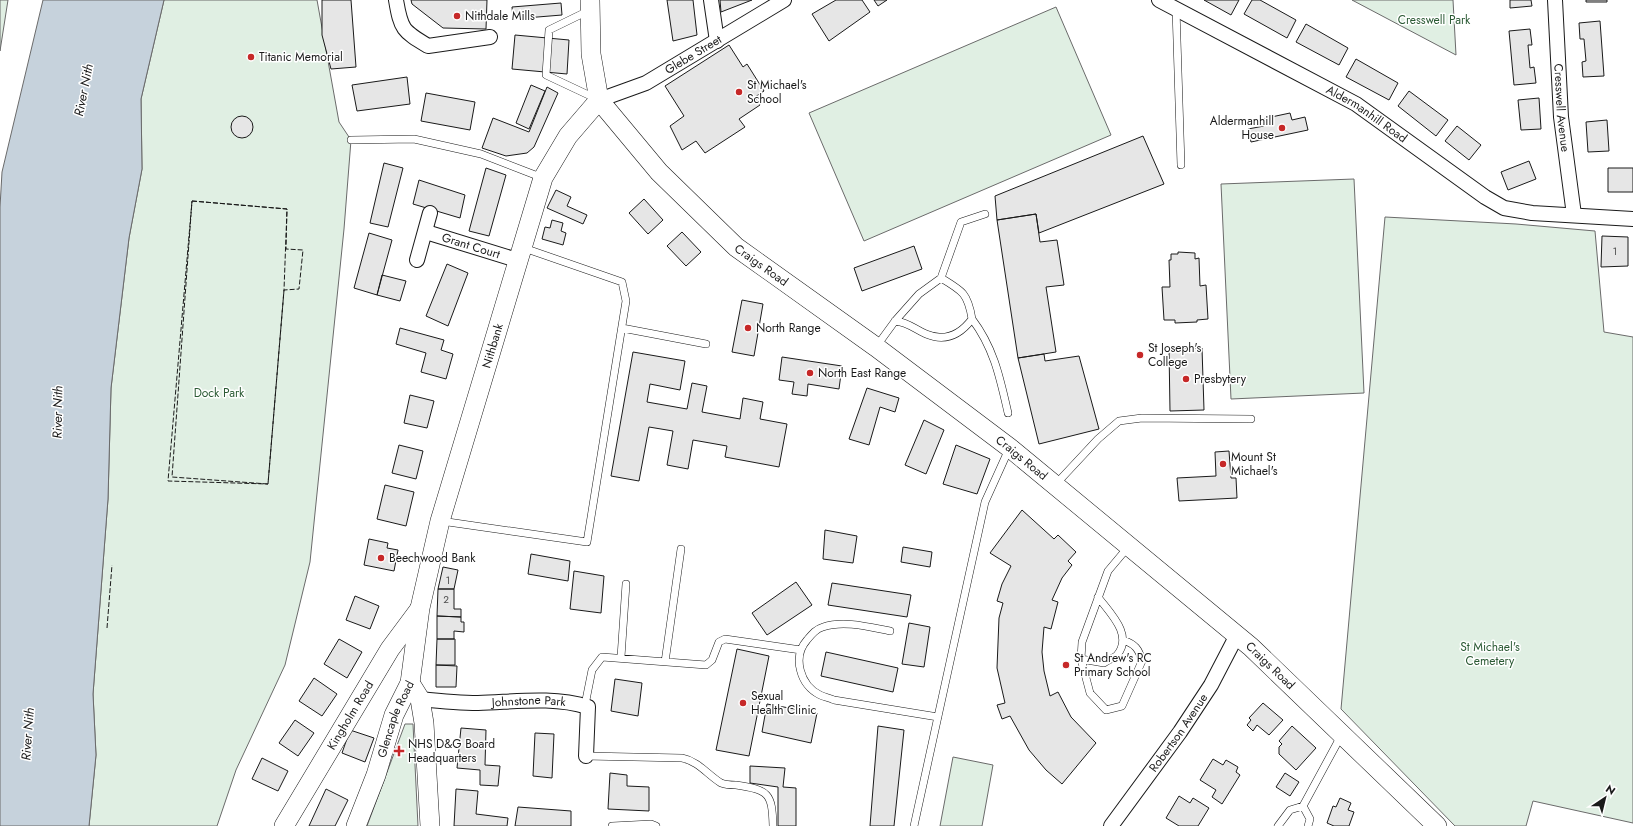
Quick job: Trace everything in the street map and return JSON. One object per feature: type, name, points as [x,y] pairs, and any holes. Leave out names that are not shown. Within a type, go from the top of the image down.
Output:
[{"type":"street","points":[[396,0],[399,17],[406,33],[428,46],[490,37]]},
{"type":"street","points":[[711,0],[717,41]]},
{"type":"street","name":"Glebe Street","points":[[599,100],[646,84],[784,0]]},
{"type":"street","name":"Aldermanhill Road","points":[[1159,0],[1356,104],[1504,208],[1532,213],[1633,218]]},
{"type":"street","name":"Cresswell Avenue","points":[[1555,0],[1561,117],[1574,215]]},
{"type":"street","points":[[590,5],[591,54],[599,100]]},
{"type":"street","name":"Nithbank","points":[[420,608],[440,521],[543,178],[568,136],[599,100]]},
{"type":"street","name":"Craigs Road","points":[[599,100],[657,171],[736,247],[876,347],[1010,448],[1251,646],[1437,826]]},
{"type":"street","name":"Grant Court","points":[[417,260],[426,232],[430,213]]},
{"type":"street","name":"Grant Court","points":[[426,232],[519,254]]},
{"type":"street","name":"Glencaple Road","points":[[356,826],[376,775],[394,715],[410,682],[420,608]]},
{"type":"street","name":"Kingholm Road","points":[[284,826],[390,649],[420,608]]},
{"type":"street","name":"Robertson Avenue","points":[[1111,826],[1180,732],[1211,685],[1236,635]]},
{"type":"street","points":[[410,682],[420,699],[424,723],[430,826]]},
{"type":"street","name":"Johnstone Park","points":[[420,699],[477,703],[528,700],[576,702],[585,706]]},
{"type":"street","points":[[585,706],[588,706],[586,756]]},
{"type":"lane","points":[[590,5],[549,30],[546,75],[599,100]]},
{"type":"lane","points":[[1176,9],[1181,165]]},
{"type":"lane","points":[[351,140],[414,139],[480,154],[543,178]]},
{"type":"lane","points":[[876,347],[895,321],[919,294],[941,278],[961,222],[985,214]]},
{"type":"lane","points":[[440,521],[587,542],[626,301],[622,282],[519,254]]},
{"type":"lane","points":[[941,278],[958,288],[969,301],[972,319],[984,335],[997,366],[1008,413]]},
{"type":"lane","points":[[895,321],[905,322],[926,334],[938,337],[955,336],[964,330],[972,319]]},
{"type":"lane","points":[[622,328],[706,344]]},
{"type":"lane","points":[[1055,486],[1098,439],[1119,422],[1142,418],[1251,419]]},
{"type":"lane","points":[[914,826],[985,502],[1010,448]]},
{"type":"lane","points":[[1123,640],[1132,643],[1139,650],[1142,661],[1122,706],[1106,710],[1090,693],[1081,659],[1082,642],[1108,571],[1129,546]]},
{"type":"lane","points":[[665,662],[681,549]]},
{"type":"lane","points":[[621,657],[626,584]]},
{"type":"lane","points":[[1081,659],[1104,663],[1117,654],[1123,640],[1120,627],[1098,597]]},
{"type":"lane","points":[[890,631],[839,624],[815,630],[804,643],[799,655],[800,671],[810,687],[820,695],[834,700],[938,717]]},
{"type":"lane","points":[[585,706],[592,670],[598,660],[606,656],[706,665],[712,660],[720,642],[725,639],[801,650]]},
{"type":"lane","points":[[1280,825],[1290,810],[1303,806],[1342,734]]},
{"type":"lane","points":[[586,756],[682,758],[693,762],[725,784],[755,788],[766,793],[772,805],[773,826]]},
{"type":"lane","points":[[1303,806],[1310,819],[1308,826]]},
{"type":"lane","points":[[612,826],[620,824],[651,824],[656,826]]},
{"type":"green space","points":[[0,0],[8,0],[0,51]]},
{"type":"green space","name":"Dock Park","points":[[164,0],[317,0],[339,122],[351,140],[344,229],[310,562],[285,665],[236,770],[217,826],[89,826],[96,755],[93,694],[108,499],[111,388],[129,238],[142,169],[141,99]]},
{"type":"green space","name":"Cresswell Park","points":[[1352,0],[1453,0],[1456,55]]},
{"type":"green space","points":[[1056,7],[1111,135],[864,241],[809,113]]},
{"type":"green space","points":[[1354,179],[1364,393],[1231,399],[1221,184]]},
{"type":"green space","name":"St Michael's Cemetery","points":[[1385,217],[1516,224],[1595,231],[1604,332],[1633,337],[1633,823],[1533,801],[1526,826],[1455,826],[1341,709]]},
{"type":"green space","name":"NHS D&G Board Headquarters","points":[[405,724],[413,724],[418,826],[367,826]]},
{"type":"green space","points":[[953,757],[993,765],[982,826],[940,826]]},
{"type":"water","name":"River Nith","points":[[43,0],[164,0],[141,99],[142,169],[129,238],[111,388],[108,499],[93,694],[96,755],[89,826],[0,826],[0,207],[2,172]]},
{"type":"building","points":[[322,0],[351,0],[356,67],[331,69],[322,35]]},
{"type":"building","name":"Nithdale Mills","points":[[411,0],[487,0],[486,29],[443,28],[412,4]]},
{"type":"building","points":[[667,0],[693,0],[697,35],[673,41]]},
{"type":"building","points":[[720,0],[752,0],[721,12]]},
{"type":"building","points":[[836,0],[862,0],[870,12],[829,41],[812,14]]},
{"type":"building","points":[[874,0],[887,0],[878,6]]},
{"type":"building","points":[[1204,0],[1239,0],[1231,15]]},
{"type":"building","points":[[1252,0],[1260,0],[1296,20],[1287,38],[1244,14]]},
{"type":"building","points":[[1510,0],[1531,0],[1532,6],[1510,8]]},
{"type":"building","points":[[1586,0],[1607,0],[1607,2],[1586,2]]},
{"type":"building","points":[[561,3],[562,15],[513,19],[512,7]]},
{"type":"building","points":[[1600,21],[1604,76],[1583,77],[1582,62],[1586,61],[1584,39],[1580,39],[1579,23]]},
{"type":"building","points":[[1306,24],[1348,48],[1339,65],[1296,42]]},
{"type":"building","points":[[1530,29],[1532,45],[1528,45],[1530,68],[1534,67],[1536,83],[1514,85],[1509,31]]},
{"type":"building","points":[[515,35],[569,40],[567,74],[512,69]]},
{"type":"building","points":[[729,45],[743,67],[747,64],[764,91],[755,97],[760,105],[739,119],[745,127],[705,153],[696,141],[682,150],[670,126],[684,116],[665,86]]},
{"type":"building","points":[[1356,59],[1398,83],[1389,100],[1346,77]]},
{"type":"building","points":[[407,77],[410,104],[357,111],[352,85]]},
{"type":"building","points":[[531,85],[545,91],[529,129],[516,123]]},
{"type":"building","points":[[547,87],[558,93],[534,147],[527,153],[506,156],[482,148],[493,118],[529,132]]},
{"type":"building","points":[[1409,91],[1448,120],[1436,136],[1398,106]]},
{"type":"building","points":[[426,93],[475,102],[470,130],[421,121]]},
{"type":"building","points":[[1539,98],[1541,129],[1521,130],[1518,100]]},
{"type":"building","name":"Aldermanhill House","points":[[1290,113],[1292,120],[1305,117],[1308,130],[1251,142],[1248,129],[1264,126],[1262,119]]},
{"type":"building","points":[[242,116],[250,119],[253,127],[250,135],[242,138],[234,135],[231,127],[234,119]]},
{"type":"building","points":[[1607,120],[1609,151],[1588,152],[1586,122]]},
{"type":"building","points":[[1457,126],[1481,145],[1469,160],[1445,141]]},
{"type":"building","points":[[1143,136],[1164,184],[1039,233],[1036,214],[997,220],[995,196]]},
{"type":"building","points":[[1529,161],[1536,179],[1508,190],[1501,172]]},
{"type":"building","points":[[384,163],[403,168],[388,227],[370,223]]},
{"type":"building","points":[[486,168],[506,175],[489,236],[469,231]]},
{"type":"building","points":[[1608,168],[1633,168],[1633,192],[1608,192]]},
{"type":"building","points":[[419,180],[465,195],[460,218],[413,204]]},
{"type":"building","points":[[556,190],[571,197],[567,206],[587,215],[583,224],[547,208]]},
{"type":"building","points":[[644,199],[663,220],[648,234],[629,213]]},
{"type":"building","points":[[1036,214],[1040,242],[1057,240],[1064,285],[1046,287],[1056,352],[1018,358],[997,220]]},
{"type":"building","points":[[552,220],[563,223],[561,231],[566,233],[563,245],[542,239],[545,227],[550,228]]},
{"type":"building","points":[[682,232],[701,252],[686,266],[667,246]]},
{"type":"building","points":[[369,233],[392,240],[377,295],[354,288]]},
{"type":"building","points":[[1602,236],[1628,237],[1628,266],[1601,267]]},
{"type":"building","points":[[914,246],[922,269],[862,291],[854,268]]},
{"type":"building","points":[[1178,252],[1195,253],[1195,259],[1199,258],[1200,286],[1206,285],[1208,319],[1197,320],[1197,322],[1175,323],[1175,320],[1164,320],[1162,287],[1170,287],[1169,260],[1171,260],[1171,254],[1178,254]]},
{"type":"building","points":[[447,264],[468,273],[448,326],[426,316]]},
{"type":"building","points":[[382,275],[406,281],[400,301],[377,295]]},
{"type":"building","name":"North Range","points":[[742,300],[763,304],[754,356],[732,352]]},
{"type":"building","points":[[400,328],[444,340],[441,350],[453,354],[446,379],[421,372],[426,353],[396,344]]},
{"type":"building","name":"Presbytery","points":[[1202,348],[1204,410],[1170,411],[1169,349]]},
{"type":"building","points":[[633,352],[685,361],[680,390],[650,384],[647,402],[687,409],[692,383],[707,386],[702,412],[740,419],[743,398],[763,402],[760,419],[787,424],[779,467],[725,457],[727,446],[693,440],[688,469],[667,465],[673,431],[649,427],[639,481],[611,476]]},
{"type":"building","points":[[1044,354],[1045,361],[1079,356],[1099,429],[1039,444],[1018,358]]},
{"type":"building","name":"North East Range","points":[[782,357],[842,366],[839,389],[808,384],[807,396],[792,394],[794,382],[779,380]]},
{"type":"building","points":[[867,388],[899,398],[895,412],[880,407],[869,445],[849,439]]},
{"type":"building","points":[[410,395],[434,401],[427,428],[404,423]]},
{"type":"building","points":[[924,420],[944,430],[926,474],[905,465]]},
{"type":"building","points":[[399,445],[423,451],[416,479],[392,473]]},
{"type":"building","points":[[956,445],[990,459],[977,494],[943,484]]},
{"type":"building","name":"Mount St Michael's","points":[[1229,451],[1231,478],[1236,478],[1237,498],[1179,501],[1177,478],[1216,476],[1215,452]]},
{"type":"building","points":[[385,485],[414,492],[406,526],[377,519]]},
{"type":"building","points":[[1022,510],[1054,539],[1058,535],[1076,552],[1068,561],[1072,565],[1062,578],[1052,600],[1058,602],[1051,629],[1044,627],[1042,652],[1044,671],[1050,696],[1058,692],[1071,717],[1096,743],[1062,784],[1046,770],[1029,750],[1010,716],[1002,719],[997,705],[1005,703],[997,668],[999,618],[1003,603],[997,601],[1002,584],[1011,566],[990,553]]},
{"type":"building","points":[[825,530],[857,536],[853,563],[823,559]]},
{"type":"building","name":"Beechwood Bank","points":[[369,539],[388,543],[387,548],[398,550],[394,571],[364,565]]},
{"type":"building","points":[[903,547],[932,552],[930,567],[901,562]]},
{"type":"building","points":[[531,554],[570,561],[568,581],[528,574]]},
{"type":"building","points":[[443,567],[458,570],[454,589],[438,589]]},
{"type":"building","points":[[574,571],[604,576],[601,613],[570,609]]},
{"type":"building","points":[[796,582],[812,605],[767,635],[752,613]]},
{"type":"building","points":[[832,583],[911,595],[907,617],[828,605]]},
{"type":"building","points":[[438,589],[454,589],[454,609],[461,609],[461,617],[437,616]]},
{"type":"building","points":[[355,596],[379,606],[370,629],[346,620]]},
{"type":"building","points":[[437,616],[461,617],[461,622],[464,622],[464,632],[454,631],[454,639],[437,639]]},
{"type":"building","points":[[909,623],[930,627],[924,667],[902,664]]},
{"type":"building","points":[[339,639],[362,652],[347,678],[324,664]]},
{"type":"building","points":[[437,639],[455,639],[455,665],[436,665]]},
{"type":"building","name":"Sexual Health Clinic","points":[[737,649],[769,656],[749,756],[716,750]]},
{"type":"building","points":[[826,652],[898,668],[893,692],[821,676]]},
{"type":"building","points":[[436,665],[457,666],[456,687],[436,687]]},
{"type":"building","points":[[314,678],[337,694],[322,716],[299,701]]},
{"type":"building","points":[[615,679],[642,683],[638,716],[611,711]]},
{"type":"building","points":[[1263,703],[1283,720],[1269,735],[1257,725],[1253,731],[1247,725],[1251,720],[1249,718]]},
{"type":"building","points":[[767,704],[817,713],[811,743],[762,732]]},
{"type":"building","points":[[295,720],[314,733],[298,756],[279,743]]},
{"type":"building","points":[[878,726],[904,730],[894,826],[870,826]]},
{"type":"building","points":[[1292,726],[1316,748],[1296,770],[1279,754],[1279,747],[1282,744],[1279,741]]},
{"type":"building","points":[[461,728],[486,730],[485,765],[500,766],[498,786],[480,785],[480,770],[457,768]]},
{"type":"building","points":[[350,730],[374,738],[365,762],[342,753]]},
{"type":"building","points":[[535,733],[554,734],[552,778],[533,776]]},
{"type":"building","points":[[262,758],[288,771],[278,791],[252,779]]},
{"type":"building","points":[[1213,759],[1223,765],[1226,760],[1238,767],[1236,772],[1240,775],[1222,804],[1212,797],[1216,790],[1200,780]]},
{"type":"building","points":[[750,766],[785,768],[783,787],[796,788],[796,826],[778,826],[778,787],[750,783]]},
{"type":"building","points":[[610,773],[627,775],[627,786],[649,787],[649,811],[608,809]]},
{"type":"building","points":[[1285,773],[1299,782],[1290,796],[1276,787]]},
{"type":"building","points":[[326,789],[348,800],[335,826],[309,826]]},
{"type":"building","points":[[456,789],[478,791],[476,814],[508,818],[507,826],[454,826]]},
{"type":"building","points":[[1179,796],[1190,803],[1193,798],[1209,808],[1198,826],[1179,826],[1166,818]]},
{"type":"building","points":[[1340,798],[1351,803],[1348,810],[1354,812],[1349,826],[1334,826],[1327,823],[1333,806],[1336,807]]},
{"type":"building","points":[[518,807],[571,811],[571,826],[515,826]]},
{"type":"fence","points":[[192,201],[287,209],[286,249],[303,250],[299,289],[284,290],[268,484],[168,481],[192,201]]},
{"type":"fence","points":[[192,201],[287,209],[284,290],[268,484],[172,477],[192,201]]},
{"type":"fence","points":[[107,628],[112,565]]},
{"type":"place","name":"Nithdale Mills","points":[[457,16]]},
{"type":"place","name":"Titanic Memorial","points":[[251,57]]},
{"type":"place","name":"St Michael's School","points":[[739,92]]},
{"type":"place","name":"Aldermanhill House","points":[[1282,128]]},
{"type":"place","name":"North Range","points":[[748,328]]},
{"type":"place","name":"St Joseph's College","points":[[1140,355]]},
{"type":"place","name":"North East Range","points":[[810,373]]},
{"type":"place","name":"Presbytery","points":[[1186,379]]},
{"type":"place","name":"Mount St Michael's","points":[[1223,464]]},
{"type":"place","name":"Beechwood Bank","points":[[381,558]]},
{"type":"place","name":"St Andrew's RC Primary School","points":[[1066,665]]},
{"type":"place","name":"Sexual Health Clinic","points":[[743,703]]},
{"type":"place","name":"NHS D&G Board Headquarters","points":[[399,751]]}]
